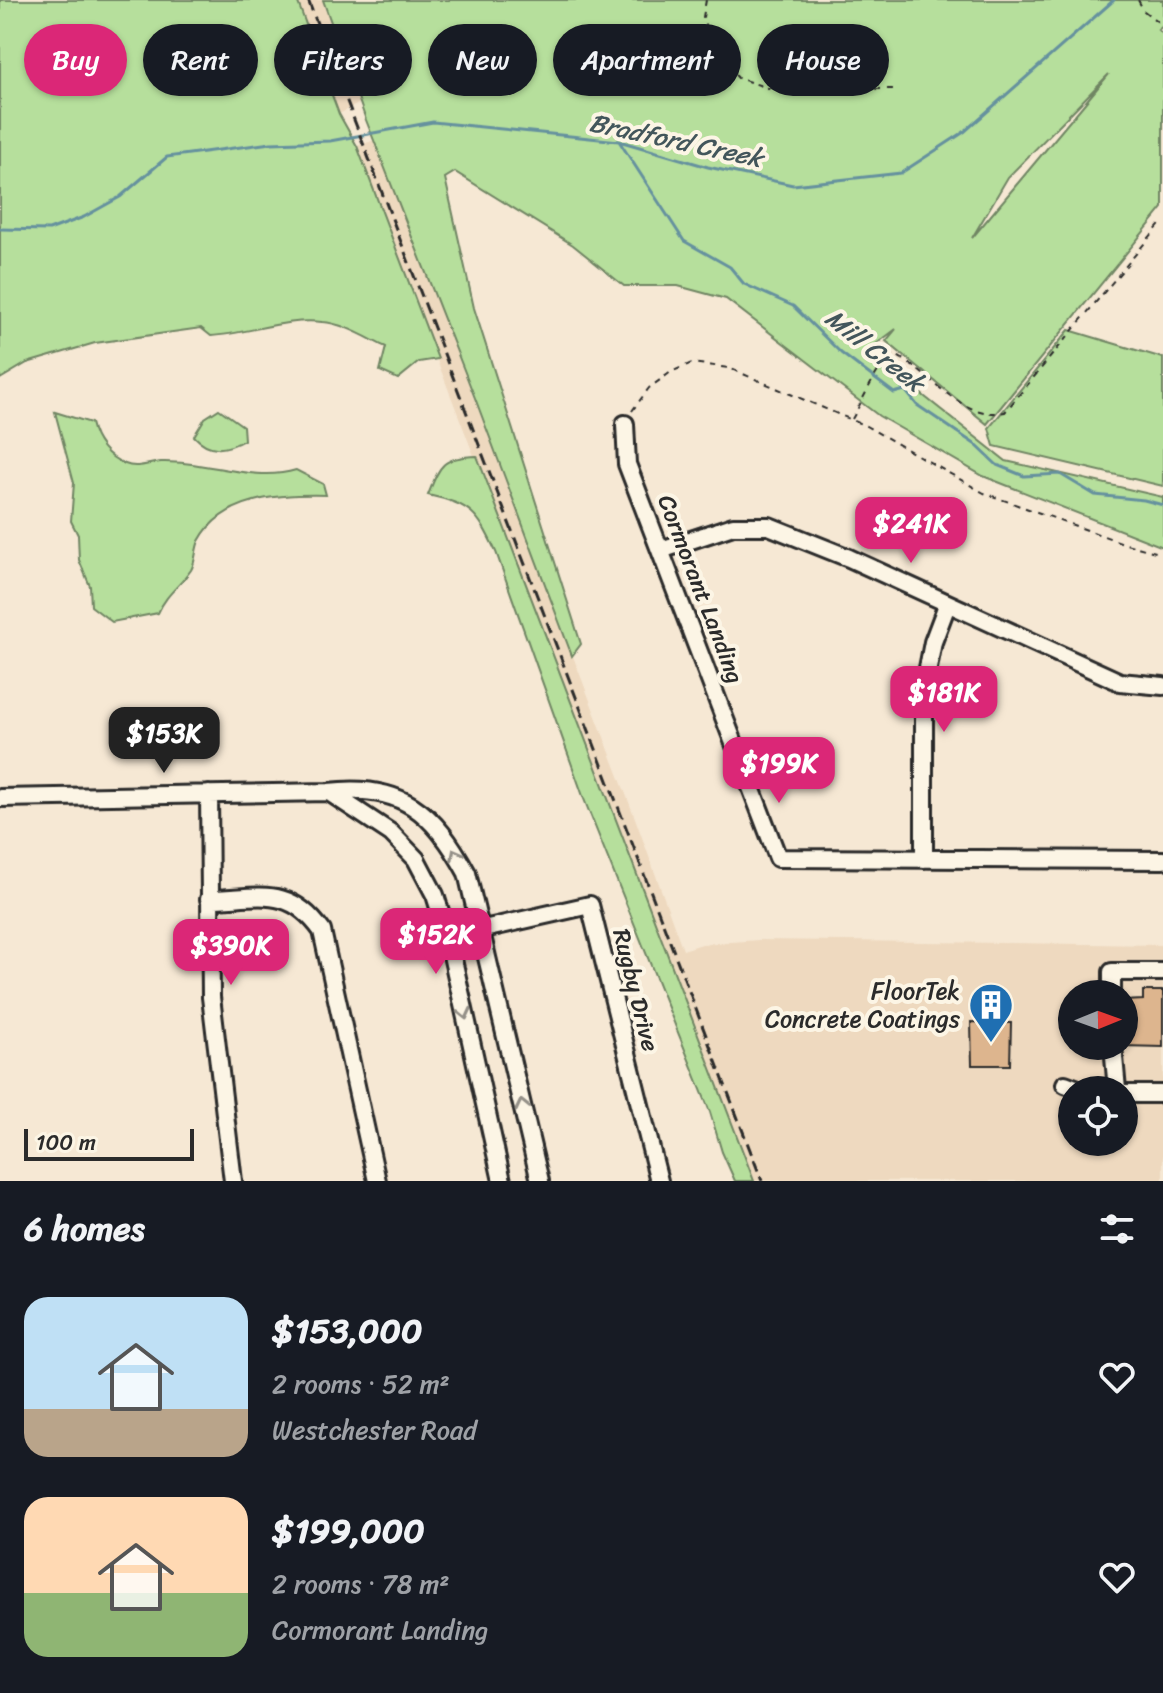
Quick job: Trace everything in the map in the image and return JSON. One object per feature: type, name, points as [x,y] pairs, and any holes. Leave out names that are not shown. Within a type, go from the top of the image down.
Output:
[{"type":"street","name":"Cormorant Landing","points":[[625,424],[627,464],[778,858],[1163,860]]},
{"type":"street","points":[[661,550],[733,526],[769,526],[849,558],[1120,682],[1163,686]]},
{"type":"street","points":[[924,859],[924,689],[933,642],[947,605]]},
{"type":"street","points":[[0,798],[329,792],[358,788],[389,793],[426,814],[448,838],[467,873],[540,1181]]},
{"type":"street","points":[[329,792],[391,833],[416,859],[435,895],[448,937],[502,1181]]},
{"type":"street","points":[[209,794],[211,997],[233,1181]]},
{"type":"street","points":[[209,899],[288,898],[308,912],[322,931],[377,1181]]},
{"type":"street","name":"Rugby Drive","points":[[448,937],[590,905],[659,1181]]},
{"type":"street","points":[[1112,980],[1112,972],[1163,972]]},
{"type":"street","points":[[1138,1094],[1163,1094]]},
{"type":"path","points":[[706,0],[703,17],[711,47],[738,78],[768,88],[895,89]]},
{"type":"path","points":[[1138,0],[1144,11],[1163,26]]},
{"type":"path","points":[[852,420],[887,356],[893,354],[962,405],[992,413],[1005,412],[1163,221]]},
{"type":"path","points":[[625,424],[649,388],[671,372],[692,363],[729,368],[852,420],[984,493],[1126,544],[1163,554]]},
{"type":"shaded area","points":[[297,0],[323,0],[332,24],[306,24]]},
{"type":"shaded area","points":[[332,96],[357,96],[360,103],[339,114]]},
{"type":"shaded area","points":[[375,140],[683,950],[702,944],[759,940],[1163,945],[1163,1181],[754,1181],[357,146]]},
{"type":"green space","points":[[0,0],[297,0],[306,24],[274,24],[274,96],[332,96],[357,146],[438,359],[419,362],[398,379],[380,371],[386,347],[338,325],[308,321],[225,335],[211,336],[201,328],[95,343],[27,363],[0,379]]},
{"type":"green space","points":[[323,0],[1163,0],[1163,26],[1158,30],[1163,34],[1163,208],[987,424],[886,341],[896,329],[867,351],[1006,461],[1163,497],[1163,547],[983,476],[879,416],[726,299],[678,286],[624,286],[573,245],[455,172],[445,178],[474,308],[581,644],[572,656],[357,96],[412,96],[412,24],[332,24]],"holes":[[[1109,74],[972,238],[1008,177]]]},
{"type":"green space","points":[[1069,330],[1163,358],[1163,486],[994,446],[989,428]]},
{"type":"green space","points":[[219,409],[243,426],[244,440],[218,448],[205,445],[194,436],[205,418]]},
{"type":"green space","points":[[55,412],[91,423],[103,448],[119,461],[130,465],[178,462],[263,474],[296,470],[323,484],[326,495],[273,497],[238,506],[210,526],[199,541],[191,570],[158,613],[112,622],[91,606],[90,586],[79,560],[78,535],[71,521],[74,483]]},
{"type":"green space","points":[[477,456],[754,1181],[735,1181],[722,1152],[710,1112],[584,799],[496,552],[484,528],[471,512],[455,502],[428,495],[436,476],[449,461]]},
{"type":"building","points":[[1143,991],[1163,991],[1163,1047],[1138,1046],[1138,1000],[1143,1000]]},
{"type":"building","name":"FloorTek Concrete Coatings","points":[[971,1022],[1011,1023],[1010,1065],[972,1065]]},
{"type":"waterway","name":"Bradford Creek","points":[[0,229],[49,230],[84,217],[120,197],[167,157],[271,143],[330,141],[433,122],[619,141],[708,167],[793,185],[901,173],[964,132],[1114,0]]},
{"type":"waterway","name":"Mill Creek","points":[[619,141],[684,241],[730,267],[744,284],[793,306],[841,353],[894,393],[905,390],[917,405],[976,445],[997,465],[1024,476],[1060,474],[1095,495],[1163,505]]},
{"type":"railway","points":[[308,0],[762,1181]]},
{"type":"place","name":"FloorTek Concrete Coatings","points":[[991,1044]]}]
